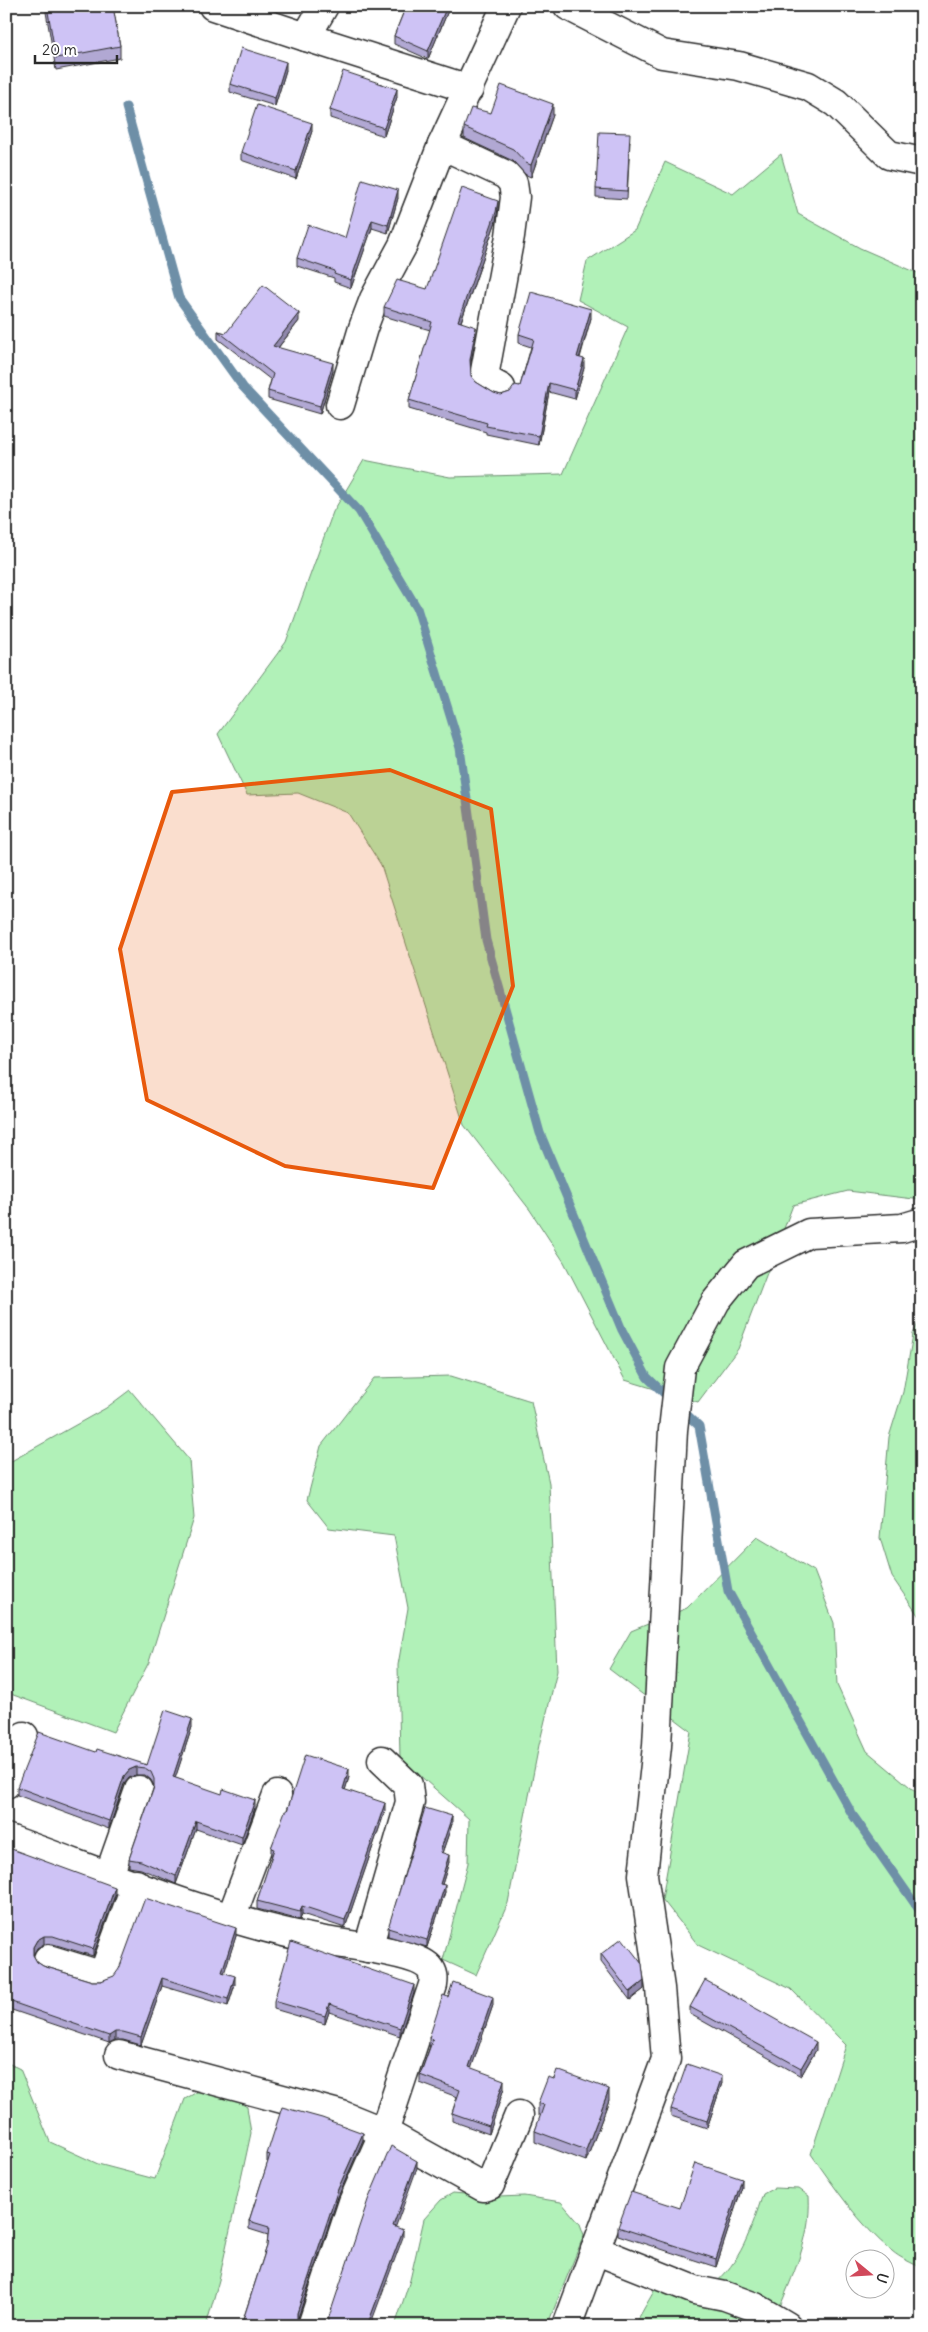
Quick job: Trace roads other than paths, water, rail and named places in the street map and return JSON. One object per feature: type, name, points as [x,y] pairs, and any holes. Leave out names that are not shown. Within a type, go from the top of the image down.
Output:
[{"type":"street","points":[[213,6],[469,89]]},
{"type":"street","points":[[306,37],[324,6]]},
{"type":"street","points":[[340,404],[363,328],[374,299],[403,245],[442,146],[506,6]]},
{"type":"street","points":[[568,6],[662,54],[739,66],[808,86],[836,103],[889,155],[922,162]]},
{"type":"street","points":[[442,146],[506,175],[513,183],[515,197],[510,236],[485,372],[488,381],[500,388]]},
{"type":"street","points":[[567,2326],[666,2059],[660,1988],[644,1875],[657,1746],[673,1430],[680,1368],[716,1301],[746,1264],[808,1233],[902,1228],[922,1222]]},
{"type":"street","points":[[6,1784],[24,1736]]},
{"type":"street","points":[[368,1948],[410,1802],[408,1785],[382,1760]]},
{"type":"street","points":[[109,1875],[139,1790]]},
{"type":"street","points":[[231,1918],[277,1795]]},
{"type":"street","points":[[6,1838],[231,1918],[319,1940],[368,1948],[420,1961],[429,1967],[434,1976],[433,1985],[384,2132],[353,2202],[312,2326]]},
{"type":"street","points":[[48,1959],[98,1974],[104,1972],[136,1884]]},
{"type":"street","points":[[119,2055],[342,2115],[384,2132],[482,2187],[488,2187],[519,2115]]},
{"type":"street","points":[[595,2250],[695,2290],[725,2296],[755,2307],[788,2326]]},
{"type":"waterway","points":[[126,107],[179,298],[243,387],[359,511],[417,608],[460,748],[486,940],[540,1133],[622,1330],[647,1377],[671,1400]]},
{"type":"waterway","points":[[681,1409],[699,1426],[728,1591],[852,1814],[922,1914]]}]
